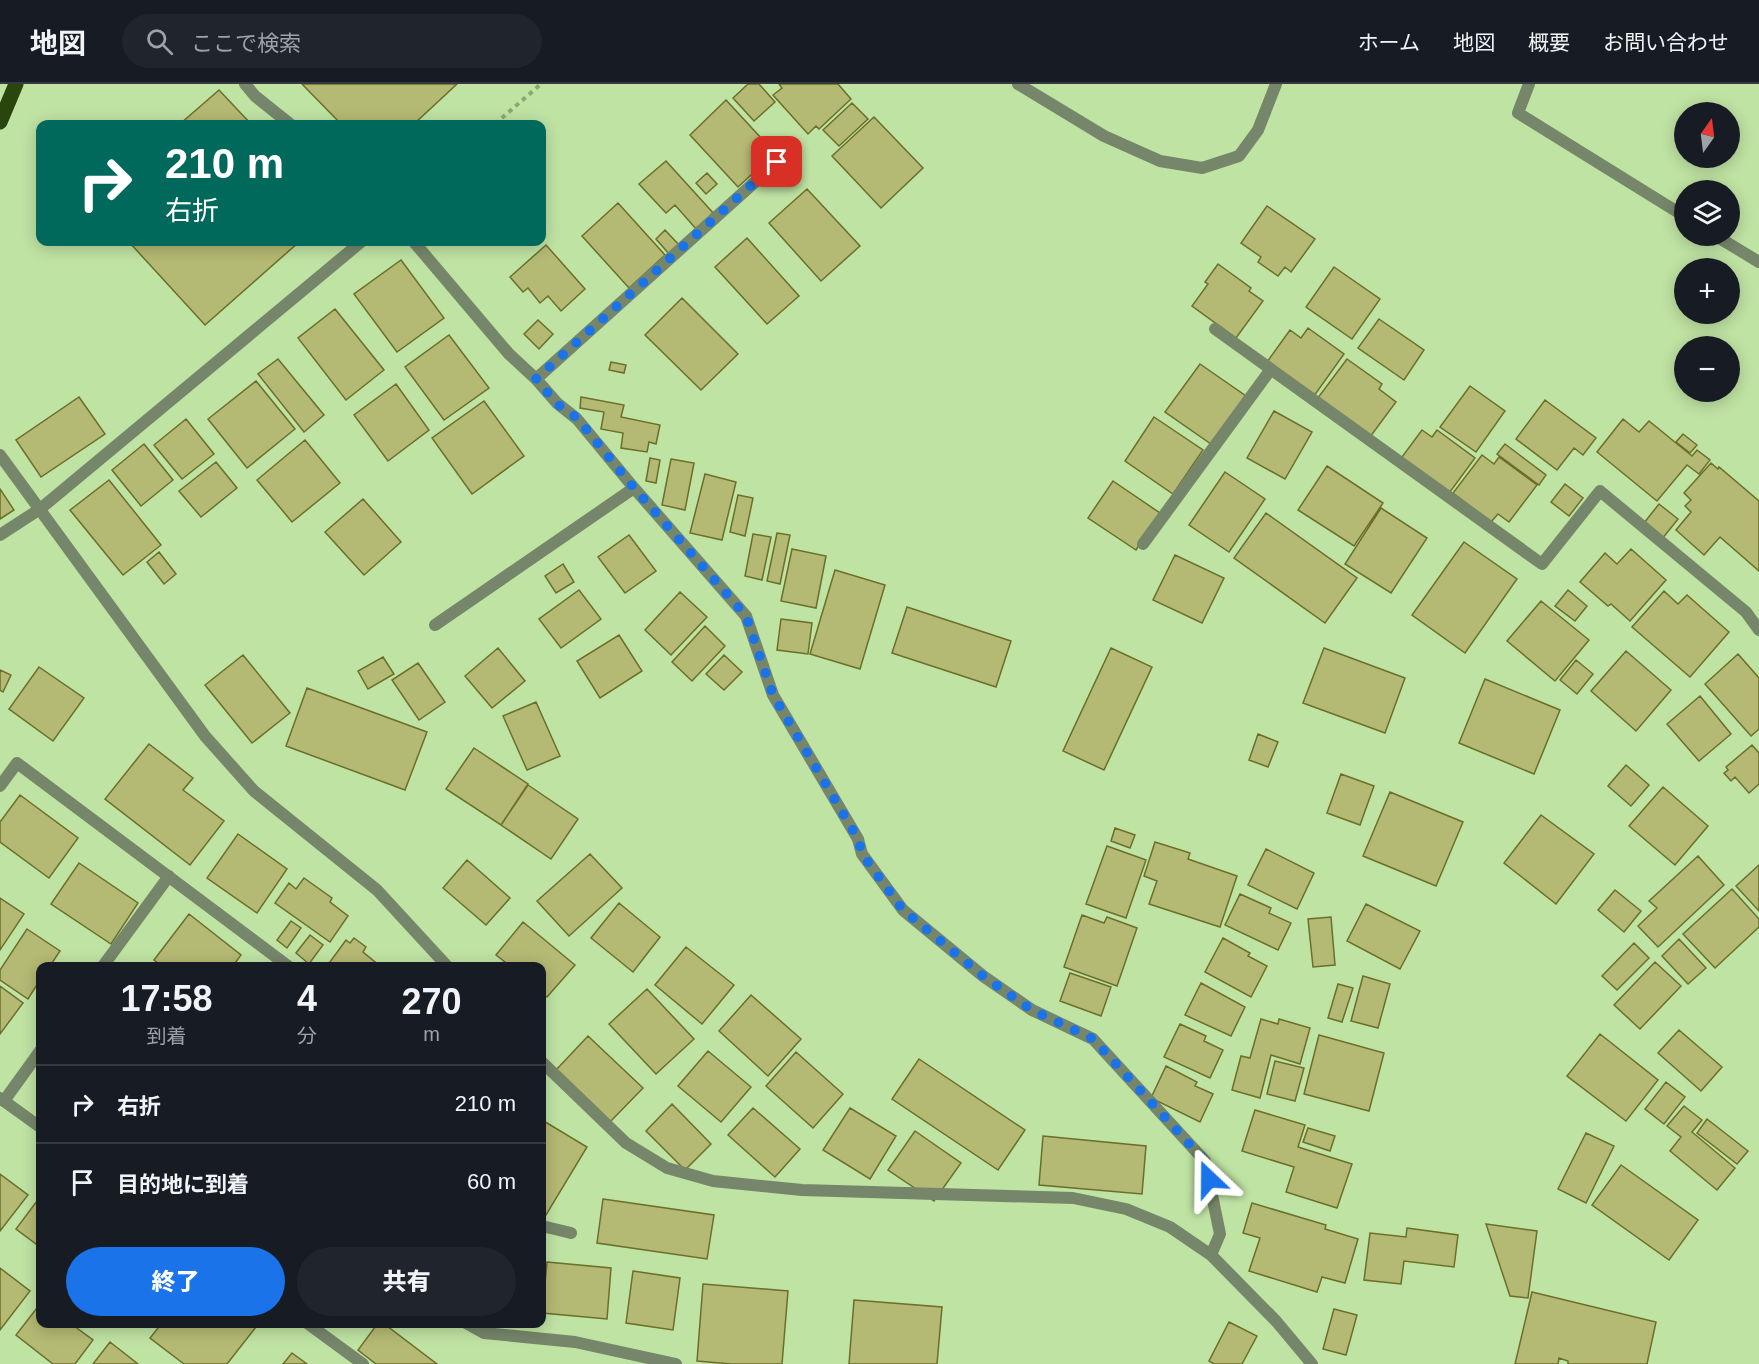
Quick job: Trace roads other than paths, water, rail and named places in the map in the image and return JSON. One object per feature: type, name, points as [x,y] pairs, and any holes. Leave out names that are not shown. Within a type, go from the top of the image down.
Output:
[{"type":"main road","points":[[0,122],[16,84]]},
{"type":"street","points":[[245,84],[255,96],[285,120]]},
{"type":"street","points":[[1018,84],[1104,136],[1160,161],[1202,168],[1239,156],[1258,130],[1276,84]]},
{"type":"street","points":[[1529,84],[1518,113],[1674,210]]},
{"type":"street","points":[[536,379],[795,146]]},
{"type":"street","points":[[0,535],[40,508],[356,246]]},
{"type":"street","points":[[417,246],[509,354],[536,379],[557,404],[577,418],[634,488],[746,616],[773,695],[858,839],[862,854],[903,910],[983,976],[1032,1010],[1093,1039],[1205,1161],[1220,1234],[1211,1255]]},
{"type":"street","points":[[1733,246],[1759,262]]},
{"type":"street","points":[[1215,329],[1542,564],[1600,491],[1746,612],[1759,630]]},
{"type":"street","points":[[1143,544],[1271,369]]},
{"type":"street","points":[[0,455],[205,736],[254,791],[377,890],[443,962]]},
{"type":"street","points":[[435,625],[634,488]]},
{"type":"street","points":[[0,786],[17,764],[283,962]]},
{"type":"street","points":[[106,962],[169,876]]},
{"type":"street","points":[[36,1056],[2,1099],[36,1124]]},
{"type":"street","points":[[546,1066],[626,1143],[667,1168],[713,1181],[801,1190],[1073,1198],[1126,1209],[1170,1227],[1211,1255],[1276,1321],[1312,1364]]},
{"type":"street","points":[[546,1227],[571,1233]]},
{"type":"street","points":[[314,1328],[363,1364]]},
{"type":"street","points":[[487,1328],[575,1342],[676,1364]]}]
